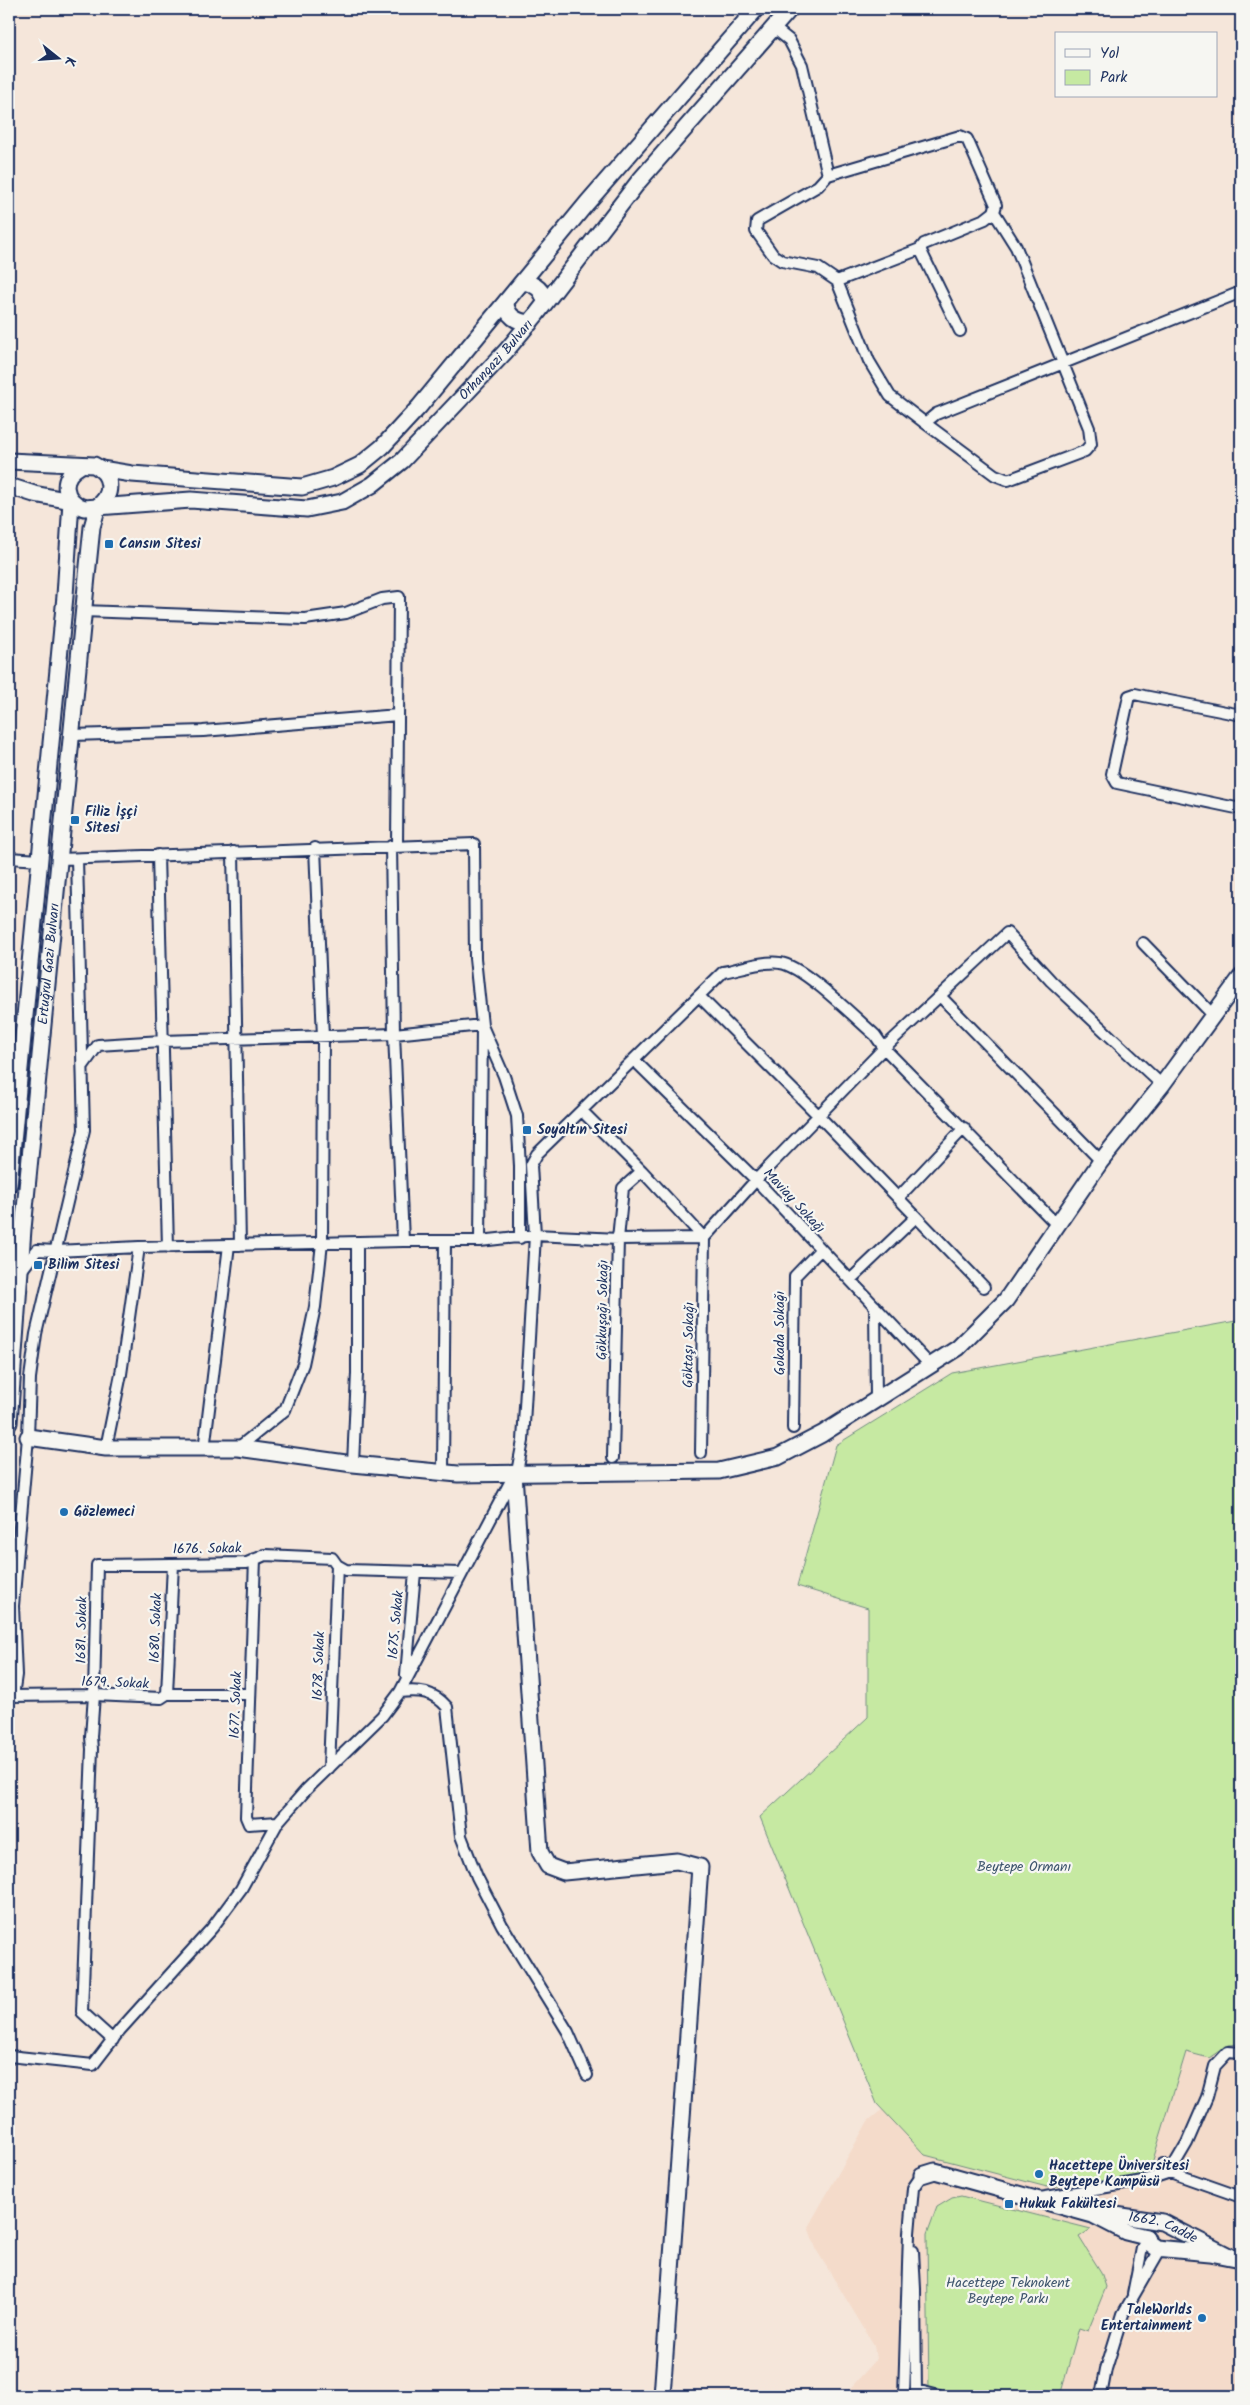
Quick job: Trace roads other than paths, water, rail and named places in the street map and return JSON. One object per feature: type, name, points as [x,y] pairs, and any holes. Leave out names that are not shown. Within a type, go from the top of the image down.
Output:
[{"type":"main road","name":"Orhangazi Bulvarı","points":[[9,461],[80,466],[94,465],[101,469],[132,474],[302,487],[333,478],[360,465],[382,447],[419,407],[587,202],[756,9]]},
{"type":"main road","name":"Orhangazi Bulvarı","points":[[9,486],[34,494],[71,501],[84,508],[191,500],[307,509],[342,502],[372,485],[402,461],[506,352],[639,181],[790,9]]},
{"type":"main road","points":[[523,282],[534,285],[541,290],[545,304]]},
{"type":"main road","points":[[506,302],[506,309],[514,319],[530,323]]},
{"type":"main road","points":[[71,501],[66,488],[66,481],[74,469],[80,466]]},
{"type":"main road","points":[[98,506],[108,495],[109,488],[109,481],[101,469]]},
{"type":"main road","name":"Ertuğrul Gazi Bulvarı","points":[[9,1184],[71,526],[71,501]]},
{"type":"main road","name":"Ertuğrul Gazi Bulvarı","points":[[9,1423],[23,1229],[92,527],[98,506]]},
{"type":"main road","points":[[28,1437],[106,1448],[204,1450],[238,1448],[353,1464],[443,1473],[514,1474],[719,1471],[778,1457],[822,1434],[958,1348],[1006,1300],[1101,1161],[1162,1085],[1241,977]]},
{"type":"main road","points":[[514,1474],[540,1852],[548,1866],[564,1872],[677,1861],[700,1867],[662,2396]]},
{"type":"main road","name":"1662. Cadde","points":[[922,2175],[935,2170],[1094,2214],[1126,2232],[1146,2238],[1152,2246],[1235,2257]]},
{"type":"main road","name":"1662. Cadde","points":[[1094,2214],[1109,2214],[1162,2222],[1170,2228],[1185,2233],[1235,2257]]},
{"type":"main road","points":[[1146,2238],[1147,2228],[1154,2222]]},
{"type":"main road","points":[[1161,2248],[1170,2240],[1170,2228]]},
{"type":"street","points":[[774,28],[789,40],[802,65],[828,175]]},
{"type":"street","points":[[837,281],[920,249],[924,244],[985,219],[994,212],[996,205],[966,138],[960,136],[828,175],[818,186],[757,221],[756,231],[773,255],[782,261],[818,268],[837,281],[869,361],[890,396],[995,475],[1008,480],[1085,451],[1091,444],[1089,428],[1064,362],[1016,247],[994,212]]},
{"type":"street","points":[[920,249],[960,331]]},
{"type":"street","points":[[925,423],[936,414],[1241,292]]},
{"type":"street","points":[[84,611],[305,619],[346,613],[382,599],[399,597],[394,846],[394,1034],[404,1241]]},
{"type":"street","points":[[1241,715],[1134,694],[1128,696],[1112,774],[1117,783],[1241,809]]},
{"type":"street","points":[[72,735],[203,731],[398,715]]},
{"type":"street","points":[[60,859],[314,848],[474,844],[475,958],[482,1025],[480,1241]]},
{"type":"street","points":[[238,1448],[285,1410],[303,1364],[315,1306],[322,1243],[323,1037],[314,848]]},
{"type":"street","points":[[204,1450],[234,1245],[235,1038],[233,852]]},
{"type":"street","points":[[158,855],[168,1247]]},
{"type":"street","points":[[9,858],[40,860]]},
{"type":"street","points":[[11,1696],[16,1675],[13,1606],[28,1437],[30,1378],[36,1334],[84,1130],[77,859]]},
{"type":"street","points":[[37,1250],[404,1241],[480,1241],[535,1235],[618,1239],[704,1238],[756,1180],[884,1048],[1007,933],[1052,981],[1162,1085]]},
{"type":"street","points":[[1143,944],[1213,1015]]},
{"type":"street","points":[[9,2056],[92,2065],[156,1989],[212,1928],[241,1889],[278,1822],[382,1716],[400,1692],[518,1467],[523,1441],[535,1235],[531,1165],[537,1154],[723,972],[780,962],[799,970],[875,1035],[884,1048],[1057,1224]]},
{"type":"street","points":[[699,996],[818,1115],[984,1287]]},
{"type":"street","points":[[940,996],[1101,1161]]},
{"type":"street","points":[[83,1066],[98,1045],[235,1038],[394,1034],[482,1025]]},
{"type":"street","points":[[482,1025],[504,1076],[516,1116],[520,1166],[520,1238]]},
{"type":"street","name":"Maviay Sokağı","points":[[634,1060],[756,1180],[930,1366]]},
{"type":"street","points":[[582,1111],[642,1171],[704,1238]]},
{"type":"street","points":[[898,1198],[964,1128]]},
{"type":"street","name":"Gökkuşağı Sokağı","points":[[613,1458],[618,1239],[623,1188],[642,1171]]},
{"type":"street","points":[[850,1280],[916,1217]]},
{"type":"street","points":[[23,1229],[37,1250]]},
{"type":"street","name":"Göktaşı Sokağı","points":[[701,1453],[704,1238]]},
{"type":"street","points":[[443,1473],[445,1241]]},
{"type":"street","points":[[353,1464],[357,1373],[357,1242]]},
{"type":"street","points":[[106,1448],[121,1374],[139,1247]]},
{"type":"street","name":"Gokada Sokağı","points":[[793,1428],[794,1276],[821,1249]]},
{"type":"street","points":[[19,1273],[37,1250]]},
{"type":"street","points":[[874,1306],[876,1399]]},
{"type":"street","name":"1676. Sokak","points":[[97,1565],[247,1563],[265,1555],[332,1558],[337,1565],[346,1570],[461,1573]]},
{"type":"street","name":"1677. Sokak","points":[[255,1558],[246,1817],[249,1824],[278,1822]]},
{"type":"street","name":"1680. Sokak","points":[[168,1694],[173,1564]]},
{"type":"street","name":"1681. Sokak","points":[[97,1565],[94,1695],[91,1737],[89,1882],[82,2012],[114,2040]]},
{"type":"street","name":"1678. Sokak","points":[[329,1768],[337,1565]]},
{"type":"street","name":"1675. Sokak","points":[[405,1682],[415,1572]]},
{"type":"street","points":[[400,1692],[421,1690],[438,1696],[447,1707],[461,1836],[477,1877],[502,1925],[568,2032],[587,2074]]},
{"type":"street","name":"1679. Sokak","points":[[11,1696],[94,1695],[161,1698],[168,1694],[249,1694]]},
{"type":"street","points":[[1040,2198],[1143,2181],[1166,2168],[1187,2143],[1207,2097],[1215,2066],[1228,2052],[1241,2053]]},
{"type":"street","points":[[1166,2168],[1241,2196]]},
{"type":"street","points":[[904,2396],[909,2232],[913,2188],[922,2175]]},
{"type":"street","points":[[909,2232],[915,2271],[916,2393],[939,2396]]},
{"type":"street","points":[[1133,2295],[1142,2248],[1146,2238]]},
{"type":"street","points":[[1101,2396],[1106,2369],[1123,2314],[1161,2248]]},
{"type":"place","name":"Cansın Sitesi","points":[[109,544]]},
{"type":"place","name":"Filiz İşçi Sitesi","points":[[75,820]]},
{"type":"place","name":"Soyaltın Sitesi","points":[[527,1130]]},
{"type":"place","name":"Bilim Sitesi","points":[[38,1265]]},
{"type":"place","name":"Gözlemeci","points":[[64,1512]]},
{"type":"place","name":"Hacettepe Üniversitesi Beytepe Kampüsü","points":[[1039,2174]]},
{"type":"place","name":"Hukuk Fakültesi","points":[[1009,2204]]},
{"type":"place","name":"TaleWorlds Entertainment","points":[[1202,2318]]},
{"type":"park label","name":"Beytepe Ormanı","points":[[1024,1867]]},
{"type":"park label","name":"Hacettepe Teknokent Beytepe Parkı","points":[[1008,2292]]}]
